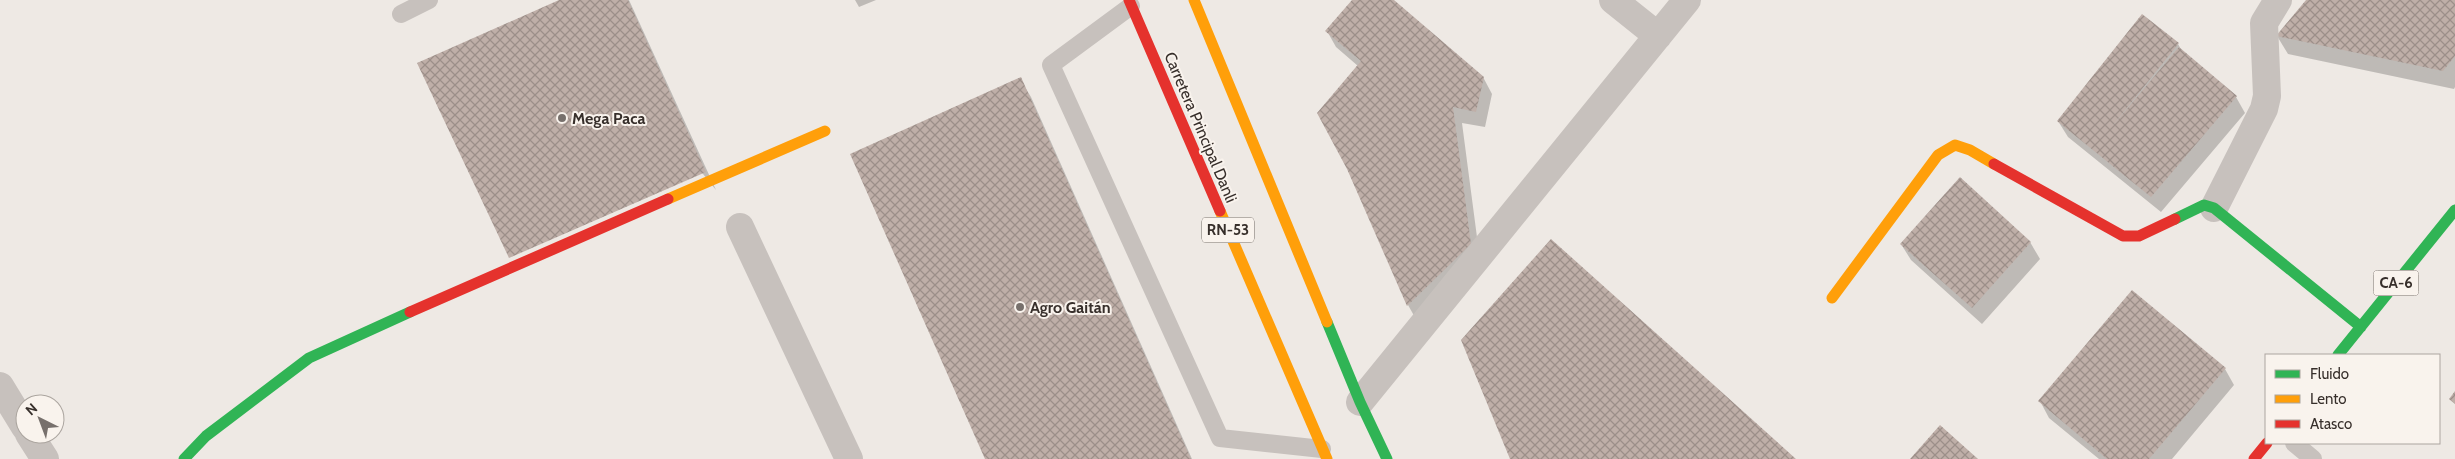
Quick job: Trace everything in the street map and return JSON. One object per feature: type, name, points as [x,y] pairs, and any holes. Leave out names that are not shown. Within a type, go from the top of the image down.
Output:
[{"type":"main road","points":[[1194,0],[1360,402],[1387,459]]},
{"type":"main road","name":"Carretera Principal Danli","points":[[1130,3],[1321,456]]},
{"type":"main road","points":[[184,459],[206,436],[309,358],[535,256],[825,131]]},
{"type":"main road","points":[[1832,298],[1938,155],[1955,145],[1970,150],[2123,236],[2139,236],[2204,205],[2214,208],[2361,327]]},
{"type":"main road","name":"CA-6","points":[[2339,354],[2455,210]]},
{"type":"main road","points":[[2254,459],[2266,444]]},
{"type":"street","points":[[1613,0],[1658,36]]},
{"type":"street","points":[[1360,402],[1687,0]]},
{"type":"street","points":[[2214,208],[2264,109],[2267,96],[2264,23],[2278,0]]},
{"type":"street","points":[[740,226],[849,459]]},
{"type":"street","points":[[0,386],[15,411]]},
{"type":"street","points":[[35,444],[45,459]]},
{"type":"lane","points":[[401,14],[430,0]]},
{"type":"lane","points":[[1130,3],[1051,65],[1220,438],[1321,456]]},
{"type":"lane","points":[[2295,444],[2313,459]]},
{"type":"building","name":"Mega Paca","points":[[559,0],[628,0],[706,172],[509,258],[417,63]]},
{"type":"building","points":[[1352,0],[1394,0],[1484,77],[1476,112],[1453,107],[1471,244],[1407,306],[1347,169],[1317,113],[1361,61],[1325,31]]},
{"type":"building","points":[[2306,0],[2455,0],[2455,56],[2443,71],[2276,36]]},
{"type":"building","points":[[2142,14],[2179,43],[2110,129],[2179,47],[2237,96],[2151,197],[2057,121]]},
{"type":"building","name":"Agro Gaitán","points":[[1021,77],[1191,459],[985,459],[850,154]]},
{"type":"building","points":[[1960,177],[2031,242],[1972,308],[1900,244]]},
{"type":"building","points":[[1551,239],[1796,459],[1510,459],[1461,340]]},
{"type":"building","points":[[2132,290],[2226,368],[2149,459],[2107,459],[2038,401]]},
{"type":"building","points":[[2455,391],[2455,404],[2449,399]]},
{"type":"building","points":[[1940,425],[1978,459],[1910,459]]},
{"type":"traffic: fast","points":[[2175,219],[2204,205],[2214,208],[2361,327]]},
{"type":"traffic: fast","points":[[2339,354],[2455,210]]},
{"type":"traffic: fast","points":[[184,459],[206,436],[309,358],[410,312]]},
{"type":"traffic: fast","points":[[1327,322],[1360,402],[1387,459]]},
{"type":"traffic: slow","points":[[1194,0],[1327,322]]},
{"type":"traffic: slow","points":[[668,199],[825,131]]},
{"type":"traffic: slow","points":[[1832,298],[1938,155],[1955,145],[1970,150],[1994,164]]},
{"type":"traffic: slow","points":[[1220,211],[1327,459]]},
{"type":"traffic: jam","points":[[1129,0],[1220,211]]},
{"type":"traffic: jam","points":[[1994,164],[2123,236],[2139,236],[2175,219]]},
{"type":"traffic: jam","points":[[410,312],[668,199]]},
{"type":"traffic: jam","points":[[2254,459],[2266,444]]},
{"type":"place","name":"Mega Paca","points":[[562,118]]},
{"type":"place","name":"Agro Gaitán","points":[[1020,307]]}]
